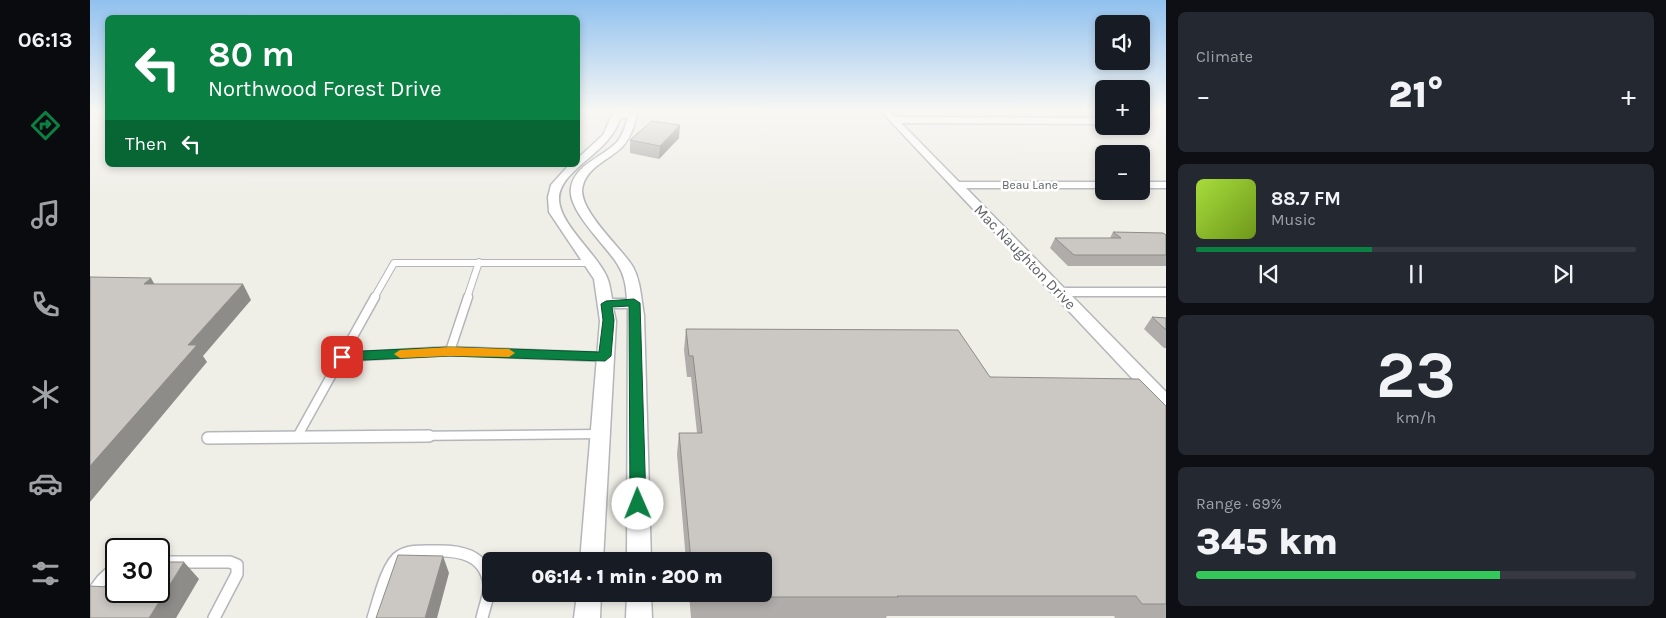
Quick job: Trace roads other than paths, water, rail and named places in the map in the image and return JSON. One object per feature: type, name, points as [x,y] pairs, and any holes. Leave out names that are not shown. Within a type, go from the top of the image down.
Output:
[{"type":"street","points":[[580,161],[605,140]]},
{"type":"street","points":[[623,140],[579,179],[576,190],[582,211],[618,254],[630,277],[634,303],[638,552]]},
{"type":"street","name":"Mac Naughton Drive","points":[[913,140],[1166,403]]},
{"type":"street","points":[[572,167],[565,173],[554,190],[552,201],[555,212],[601,279],[608,320],[592,552]]},
{"type":"street","name":"Beau Lane","points":[[955,185],[1095,185]]},
{"type":"street","points":[[1150,185],[1166,185]]},
{"type":"street","points":[[554,190],[576,190]]},
{"type":"street","points":[[1058,292],[1166,292]]},
{"type":"street","points":[[606,304],[634,303]]},
{"type":"street","points":[[587,618],[588,602]]},
{"type":"street","points":[[639,602],[639,618]]},
{"type":"lane","points":[[450,351],[479,262]]},
{"type":"lane","points":[[297,438],[394,263],[591,263]]},
{"type":"lane","points":[[342,357],[450,351],[605,356]]},
{"type":"lane","points":[[208,438],[599,434]]},
{"type":"lane","points":[[373,618],[391,566],[399,556],[411,552],[455,550],[467,554],[478,562],[486,575],[489,586],[482,618]]},
{"type":"lane","points":[[170,562],[230,562],[237,565],[237,574],[214,618]]},
{"type":"lane","points":[[90,596],[105,577]]}]
